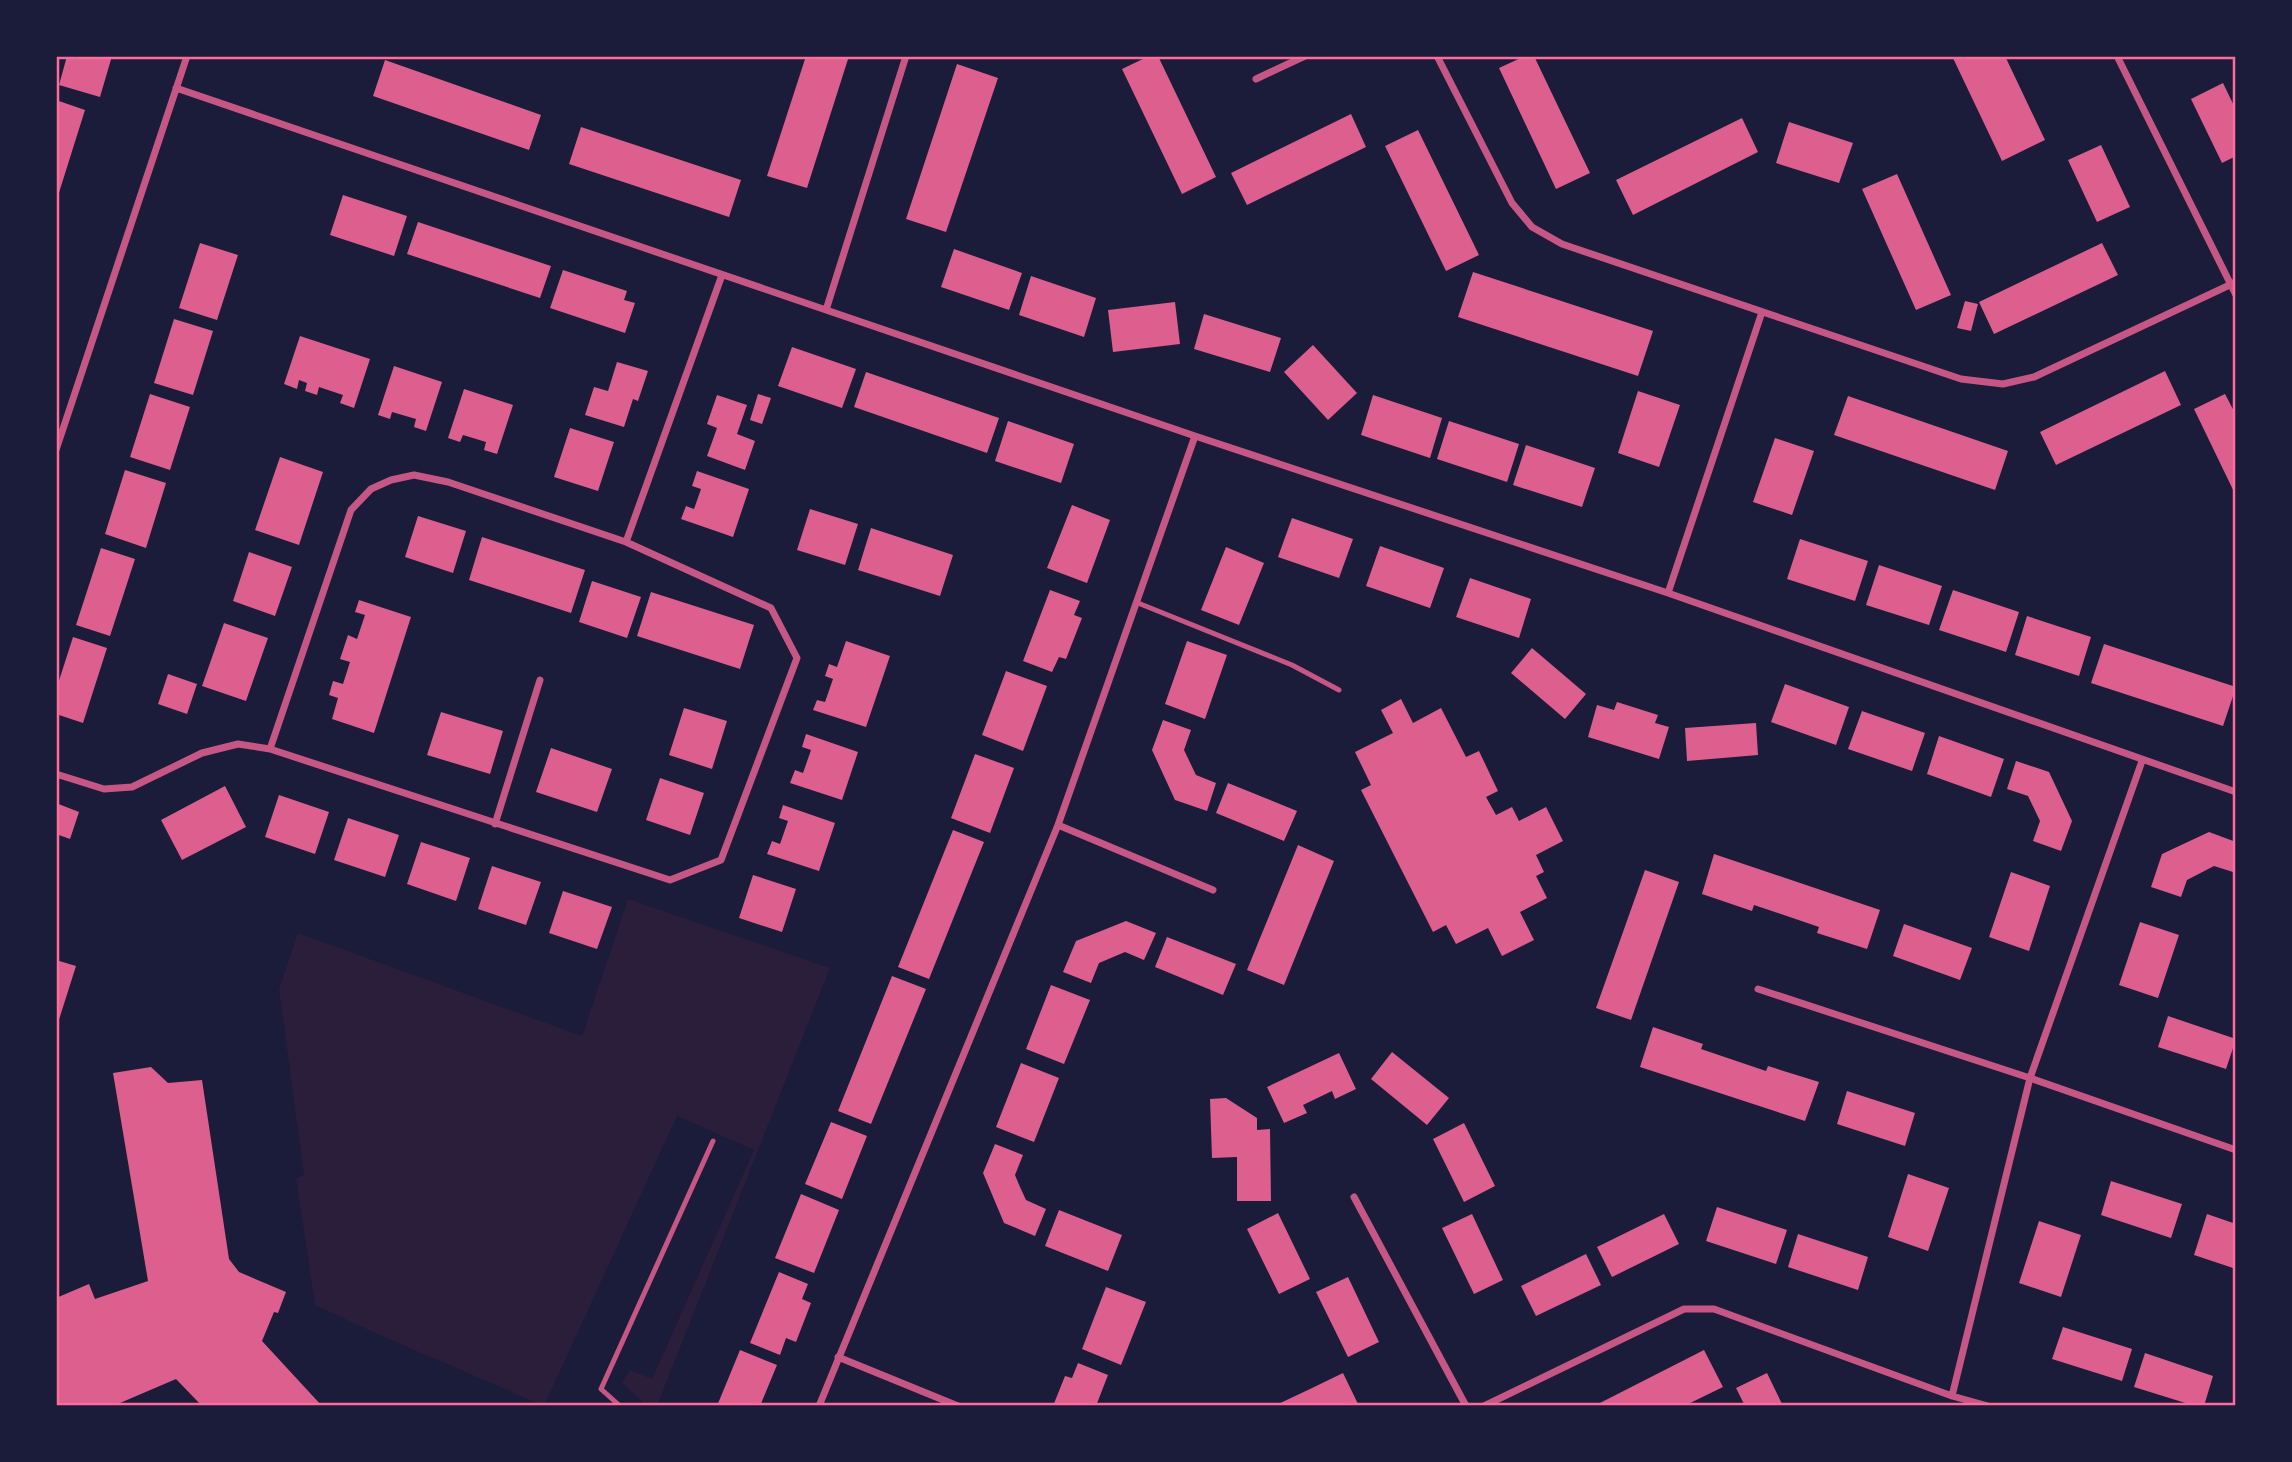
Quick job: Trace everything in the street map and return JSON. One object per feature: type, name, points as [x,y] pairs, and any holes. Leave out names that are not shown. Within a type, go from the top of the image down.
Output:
[{"type":"street","points":[[56,450],[187,56]]},
{"type":"street","points":[[826,310],[906,56]]},
{"type":"street","points":[[1256,79],[1305,56]]},
{"type":"street","points":[[1437,56],[1512,204],[1532,227],[1562,244],[1961,379],[2003,384],[2034,377],[2233,283]]},
{"type":"street","points":[[2117,56],[2233,283],[2236,295]]},
{"type":"street","points":[[176,88],[1195,436],[1668,593],[2236,792]]},
{"type":"street","points":[[626,542],[722,275]]},
{"type":"street","points":[[1668,593],[1762,312]]},
{"type":"street","points":[[819,1406],[1058,825],[1195,436]]},
{"type":"street","points":[[56,774],[104,789],[132,787],[202,753],[238,744],[270,749],[670,880],[721,860],[797,658],[771,608],[626,542],[448,482],[414,475],[391,480],[371,489],[351,510],[270,749]]},
{"type":"street","points":[[495,824],[540,680]]},
{"type":"street","points":[[1952,1396],[2030,1078],[2142,761]]},
{"type":"street","points":[[1058,825],[1213,890]]},
{"type":"street","points":[[1758,989],[2030,1078],[2236,1150]]},
{"type":"street","points":[[1354,1196],[1466,1406]]},
{"type":"street","points":[[1484,1406],[1685,1309],[1714,1309],[1952,1396],[1988,1406]]},
{"type":"street","points":[[838,1357],[958,1406]]},
{"type":"lane","points":[[1138,603],[1292,665],[1339,690]]},
{"type":"lane","points":[[620,1406],[601,1390],[713,1140]]},
{"type":"shaded area","points":[[628,899],[830,968],[657,1406],[644,1403],[622,1383],[630,1370],[652,1379],[754,1150],[677,1116],[544,1406],[315,1305],[296,1178],[304,1175],[279,989],[298,933],[582,1036]]},
{"type":"building","points":[[67,56],[112,56],[100,97],[59,85]]},
{"type":"building","points":[[806,56],[849,56],[807,188],[767,176]]},
{"type":"building","points":[[1149,56],[1158,56],[1216,177],[1182,194],[1122,69]]},
{"type":"building","points":[[1525,56],[1534,56],[1590,173],[1556,189],[1499,68]]},
{"type":"building","points":[[1952,56],[2005,56],[2045,140],[2002,161]]},
{"type":"building","points":[[385,60],[541,115],[529,150],[373,96]]},
{"type":"building","points":[[957,64],[998,78],[946,232],[906,219]]},
{"type":"building","points":[[2223,83],[2236,110],[2236,156],[2222,163],[2191,99]]},
{"type":"building","points":[[56,100],[85,110],[57,199],[56,199]]},
{"type":"building","points":[[1351,114],[1366,147],[1247,205],[1231,173]]},
{"type":"building","points":[[1742,118],[1758,152],[1633,215],[1616,180]]},
{"type":"building","points":[[1789,122],[1853,143],[1839,183],[1776,163]]},
{"type":"building","points":[[581,127],[741,180],[729,217],[569,164]]},
{"type":"building","points":[[1418,130],[1479,255],[1446,271],[1385,146]]},
{"type":"building","points":[[2101,145],[2130,207],[2097,222],[2068,160]]},
{"type":"building","points":[[1897,174],[1951,295],[1916,310],[1862,189]]},
{"type":"building","points":[[343,195],[407,216],[394,256],[330,235]]},
{"type":"building","points":[[418,222],[551,266],[540,298],[407,254]]},
{"type":"building","points":[[200,243],[238,255],[217,320],[179,308]]},
{"type":"building","points":[[2102,243],[2118,275],[1994,334],[1979,302]]},
{"type":"building","points":[[954,249],[1022,273],[1009,310],[941,287]]},
{"type":"building","points":[[563,270],[627,291],[624,300],[635,303],[625,333],[550,308]]},
{"type":"building","points":[[1473,272],[1653,331],[1638,376],[1458,317]]},
{"type":"building","points":[[1031,276],[1096,298],[1084,337],[1019,315]]},
{"type":"building","points":[[1965,301],[1978,304],[1971,331],[1957,328]]},
{"type":"building","points":[[1175,302],[1180,344],[1113,352],[1108,310]]},
{"type":"building","points":[[1204,314],[1281,338],[1270,372],[1194,349]]},
{"type":"building","points":[[174,319],[213,331],[193,395],[154,383]]},
{"type":"building","points":[[300,336],[370,359],[354,408],[340,403],[343,395],[319,387],[317,395],[305,391],[307,383],[299,380],[297,389],[284,384]]},
{"type":"building","points":[[1313,345],[1357,393],[1328,420],[1284,372]]},
{"type":"building","points":[[792,347],[856,369],[842,408],[778,386]]},
{"type":"building","points":[[617,362],[648,371],[638,401],[633,399],[624,427],[585,415],[594,387],[608,391]]},
{"type":"building","points":[[394,366],[442,382],[426,431],[414,427],[416,419],[392,412],[390,419],[378,415]]},
{"type":"building","points":[[2165,371],[2181,405],[2056,465],[2040,432]]},
{"type":"building","points":[[866,372],[999,418],[987,453],[854,407]]},
{"type":"building","points":[[464,389],[513,405],[497,454],[484,450],[486,442],[463,435],[460,442],[448,438]]},
{"type":"building","points":[[1638,391],[1680,405],[1659,467],[1618,453]]},
{"type":"building","points":[[150,394],[190,407],[170,470],[130,457]]},
{"type":"building","points":[[758,394],[771,398],[762,424],[750,420]]},
{"type":"building","points":[[2225,394],[2236,415],[2236,496],[2194,409]]},
{"type":"building","points":[[717,395],[747,405],[737,434],[755,441],[745,470],[707,456],[717,428],[707,424]]},
{"type":"building","points":[[1373,395],[1442,418],[1430,458],[1361,435]]},
{"type":"building","points":[[1848,396],[2008,451],[1995,490],[1834,435]]},
{"type":"building","points":[[1008,421],[1074,444],[1061,483],[995,461]]},
{"type":"building","points":[[1449,421],[1519,444],[1507,482],[1437,459]]},
{"type":"building","points":[[570,428],[614,442],[598,491],[554,477]]},
{"type":"building","points":[[1775,438],[1814,451],[1792,515],[1753,502]]},
{"type":"building","points":[[1526,445],[1595,468],[1582,507],[1513,485]]},
{"type":"building","points":[[280,457],[323,472],[299,545],[255,530]]},
{"type":"building","points":[[125,470],[166,483],[146,548],[105,534]]},
{"type":"building","points":[[697,471],[749,489],[733,537],[681,519],[686,506],[694,509],[701,489],[692,486]]},
{"type":"building","points":[[1072,505],[1110,520],[1087,583],[1047,568]]},
{"type":"building","points":[[810,509],[858,524],[845,565],[797,550]]},
{"type":"building","points":[[418,516],[466,531],[453,573],[405,557]]},
{"type":"building","points":[[1292,518],[1353,539],[1339,578],[1278,557]]},
{"type":"building","points":[[871,528],[953,555],[940,596],[858,570]]},
{"type":"building","points":[[482,537],[585,570],[571,613],[469,580]]},
{"type":"building","points":[[1800,539],[1868,561],[1855,601],[1787,579]]},
{"type":"building","points":[[1380,546],[1444,568],[1430,608],[1366,586]]},
{"type":"building","points":[[1226,547],[1264,563],[1239,625],[1201,610]]},
{"type":"building","points":[[101,548],[135,559],[110,636],[76,625]]},
{"type":"building","points":[[249,552],[292,567],[275,616],[233,601]]},
{"type":"building","points":[[1879,565],[1942,586],[1929,625],[1866,605]]},
{"type":"building","points":[[1470,578],[1531,599],[1519,638],[1456,617]]},
{"type":"building","points":[[592,581],[641,597],[627,638],[579,622]]},
{"type":"building","points":[[1050,590],[1080,601],[1074,615],[1082,618],[1066,659],[1059,657],[1052,672],[1023,661]]},
{"type":"building","points":[[1953,590],[2019,612],[2006,652],[1939,630]]},
{"type":"building","points":[[651,592],[754,625],[740,669],[637,636]]},
{"type":"building","points":[[359,600],[411,617],[374,733],[332,719],[338,698],[329,695],[333,681],[343,684],[350,662],[340,659],[348,635],[357,639],[365,615],[355,612]]},
{"type":"building","points":[[2027,616],[2091,637],[2079,676],[2015,655]]},
{"type":"building","points":[[224,623],[268,638],[246,701],[202,686]]},
{"type":"building","points":[[73,637],[107,648],[83,723],[56,714],[56,690]]},
{"type":"building","points":[[846,641],[890,656],[866,727],[813,710],[817,700],[825,702],[833,679],[825,676],[829,664],[837,667]]},
{"type":"building","points":[[1187,641],[1227,655],[1205,719],[1165,704]]},
{"type":"building","points":[[2104,644],[2236,687],[2223,726],[2091,683]]},
{"type":"building","points":[[1532,648],[1586,694],[1565,719],[1511,673]]},
{"type":"building","points":[[1006,671],[1047,686],[1023,751],[982,735]]},
{"type":"building","points":[[168,674],[197,684],[187,714],[158,704]]},
{"type":"building","points":[[1785,684],[1849,707],[1836,745],[1771,722]]},
{"type":"building","points":[[1401,699],[1413,723],[1441,708],[1466,757],[1479,751],[1498,791],[1486,797],[1496,815],[1512,807],[1519,821],[1546,807],[1563,841],[1536,855],[1544,872],[1536,876],[1547,898],[1520,912],[1534,940],[1502,956],[1488,928],[1456,944],[1446,925],[1433,932],[1361,790],[1371,785],[1355,752],[1393,733],[1381,710]]},
{"type":"building","points":[[1617,702],[1658,715],[1655,723],[1669,727],[1659,759],[1588,737],[1597,705],[1614,710]]},
{"type":"building","points":[[684,708],[727,721],[712,769],[669,755]]},
{"type":"building","points":[[1862,711],[1925,733],[1912,771],[1848,749]]},
{"type":"building","points":[[441,712],[503,731],[490,774],[427,755]]},
{"type":"building","points":[[1163,720],[1191,730],[1184,750],[1196,775],[1216,783],[1207,811],[1175,800],[1152,750]]},
{"type":"building","points":[[1756,723],[1758,755],[1687,761],[1685,728]]},
{"type":"building","points":[[806,734],[858,752],[842,800],[790,783],[795,770],[803,773],[811,750],[802,747]]},
{"type":"building","points":[[1939,736],[2004,759],[1991,797],[1927,774]]},
{"type":"building","points":[[551,748],[612,769],[597,812],[536,792]]},
{"type":"building","points":[[975,754],[1014,768],[990,833],[951,818]]},
{"type":"building","points":[[2016,761],[2049,772],[2072,821],[2061,851],[2033,841],[2040,821],[2028,796],[2007,789]]},
{"type":"building","points":[[660,778],[704,793],[690,835],[646,820]]},
{"type":"building","points":[[1228,783],[1297,811],[1284,841],[1216,813]]},
{"type":"building","points":[[225,786],[246,827],[182,860],[161,820]]},
{"type":"building","points":[[279,795],[329,812],[315,854],[265,837]]},
{"type":"building","points":[[56,803],[79,812],[70,839],[56,834]]},
{"type":"building","points":[[783,805],[835,823],[819,871],[767,854],[772,841],[780,844],[788,821],[779,818]]},
{"type":"building","points":[[348,818],[399,835],[385,877],[334,860]]},
{"type":"building","points":[[953,830],[984,842],[929,979],[898,967]]},
{"type":"building","points":[[2209,832],[2236,842],[2236,864],[2233,872],[2214,866],[2187,880],[2181,897],[2151,887],[2162,854]]},
{"type":"building","points":[[421,842],[470,858],[456,901],[407,884]]},
{"type":"building","points":[[1298,845],[1334,861],[1284,985],[1247,970]]},
{"type":"building","points":[[1714,854],[1880,910],[1867,949],[1817,933],[1819,927],[1754,905],[1752,911],[1702,894]]},
{"type":"building","points":[[492,866],[541,882],[526,925],[478,909]]},
{"type":"building","points":[[1645,870],[1679,882],[1631,1020],[1596,1008]]},
{"type":"building","points":[[2011,872],[2050,886],[2029,951],[1989,937]]},
{"type":"building","points":[[753,875],[796,889],[782,932],[739,918]]},
{"type":"building","points":[[563,891],[612,907],[597,949],[549,933]]},
{"type":"building","points":[[1126,921],[1156,933],[1144,960],[1125,952],[1099,963],[1091,983],[1063,972],[1076,941]]},
{"type":"building","points":[[2140,922],[2179,935],[2158,998],[2119,985]]},
{"type":"building","points":[[1904,924],[1972,948],[1960,980],[1893,956]]},
{"type":"building","points":[[1167,937],[1236,964],[1223,995],[1155,967]]},
{"type":"building","points":[[56,960],[76,966],[57,1026],[56,1026]]},
{"type":"building","points":[[892,976],[926,989],[871,1124],[838,1111]]},
{"type":"building","points":[[1051,985],[1090,1000],[1064,1064],[1026,1049]]},
{"type":"building","points":[[2168,1016],[2236,1039],[2226,1069],[2158,1047]]},
{"type":"building","points":[[1653,1027],[1703,1044],[1701,1049],[1766,1071],[1768,1066],[1819,1082],[1805,1121],[1640,1067]]},
{"type":"building","points":[[1392,1052],[1449,1098],[1427,1125],[1371,1079]]},
{"type":"building","points":[[1339,1053],[1356,1089],[1335,1099],[1332,1091],[1303,1105],[1307,1113],[1284,1123],[1267,1087]]},
{"type":"building","points":[[1021,1063],[1059,1078],[1034,1142],[996,1127]]},
{"type":"building","points":[[151,1067],[168,1083],[202,1080],[229,1259],[239,1272],[286,1292],[262,1341],[322,1406],[202,1406],[176,1379],[113,1406],[56,1406],[56,1298],[89,1284],[95,1299],[148,1281],[113,1073]]},
{"type":"building","points":[[1847,1091],[1915,1113],[1905,1146],[1837,1124]]},
{"type":"building","points":[[1226,1098],[1257,1118],[1257,1130],[1270,1129],[1271,1201],[1237,1201],[1237,1157],[1212,1158],[1210,1099]]},
{"type":"building","points":[[831,1122],[867,1136],[842,1199],[805,1184]]},
{"type":"building","points":[[1464,1123],[1495,1186],[1464,1202],[1433,1139]]},
{"type":"building","points":[[995,1144],[1023,1155],[1015,1175],[1020,1187],[1026,1200],[1046,1209],[1035,1236],[1004,1223],[983,1173]]},
{"type":"building","points":[[1908,1174],[1949,1188],[1928,1251],[1888,1237]]},
{"type":"building","points":[[2111,1181],[2182,1204],[2171,1238],[2101,1215]]},
{"type":"building","points":[[801,1194],[839,1210],[814,1273],[775,1258]]},
{"type":"building","points":[[1717,1207],[1787,1230],[1776,1264],[1706,1241]]},
{"type":"building","points":[[1059,1210],[1122,1235],[1108,1271],[1045,1246]]},
{"type":"building","points":[[1278,1213],[1310,1279],[1279,1294],[1247,1229]]},
{"type":"building","points":[[1472,1214],[1503,1280],[1474,1294],[1442,1228]]},
{"type":"building","points":[[1664,1214],[1679,1244],[1612,1277],[1597,1247]]},
{"type":"building","points":[[2207,1214],[2236,1224],[2236,1269],[2194,1255]]},
{"type":"building","points":[[2039,1221],[2081,1235],[2061,1297],[2019,1283]]},
{"type":"building","points":[[1798,1234],[1868,1257],[1858,1290],[1788,1267]]},
{"type":"building","points":[[1586,1254],[1601,1285],[1536,1316],[1521,1286]]},
{"type":"building","points":[[779,1272],[808,1284],[802,1299],[811,1303],[796,1342],[786,1338],[780,1355],[750,1343]]},
{"type":"building","points":[[1348,1277],[1379,1342],[1348,1357],[1316,1292]]},
{"type":"building","points":[[1106,1287],[1146,1302],[1121,1365],[1082,1349]]},
{"type":"building","points":[[2063,1327],[2132,1349],[2122,1381],[2052,1359]]},
{"type":"building","points":[[740,1350],[777,1365],[760,1406],[717,1406]]},
{"type":"building","points":[[1704,1350],[1723,1387],[1684,1406],[1594,1406]]},
{"type":"building","points":[[2145,1353],[2213,1376],[2204,1406],[2195,1406],[2134,1387]]},
{"type":"building","points":[[1078,1363],[1108,1375],[1096,1406],[1053,1406],[1065,1376],[1072,1378]]},
{"type":"building","points":[[1343,1373],[1359,1406],[1274,1406],[1310,1389]]},
{"type":"building","points":[[1767,1373],[1783,1406],[1745,1406],[1736,1388]]}]
